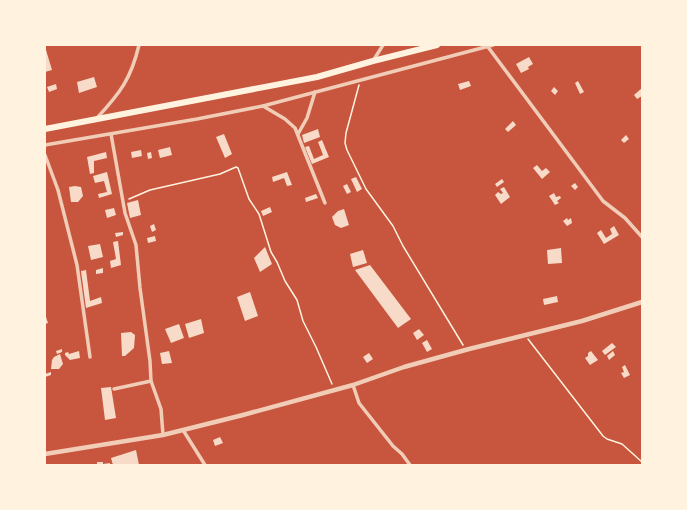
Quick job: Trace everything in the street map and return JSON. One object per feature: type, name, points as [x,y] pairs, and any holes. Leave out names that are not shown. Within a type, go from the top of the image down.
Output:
[{"type":"highway","points":[[45,129],[317,77],[437,45]]},
{"type":"street","points":[[95,120],[121,91],[135,62],[139,45]]},
{"type":"street","points":[[373,61],[383,45]]},
{"type":"street","points":[[45,145],[263,106],[493,45]]},
{"type":"street","points":[[488,47],[603,201],[625,218],[642,237]]},
{"type":"street","points":[[298,134],[307,118],[315,92]]},
{"type":"street","points":[[263,106],[292,124],[298,134],[325,203]]},
{"type":"street","points":[[111,134],[125,213],[136,244],[151,381],[160,409],[163,435]]},
{"type":"street","points":[[45,155],[58,190],[77,265],[90,357]]},
{"type":"street","points":[[45,454],[163,435],[243,415],[353,385],[404,367],[582,321],[642,302]]},
{"type":"street","points":[[114,389],[151,381]]},
{"type":"street","points":[[353,385],[359,404],[410,465]]},
{"type":"street","points":[[183,430],[205,465]]},
{"type":"path","points":[[361,79],[346,133],[345,142],[347,150],[366,189],[393,226],[406,251],[466,350]]},
{"type":"path","points":[[123,201],[150,190],[220,174],[238,168],[249,199],[259,214],[272,252],[285,281],[297,300],[303,321],[316,347],[334,390]]},
{"type":"path","points":[[524,335],[603,436],[607,439],[620,442],[642,462]]},
{"type":"building","points":[[45,50],[52,70],[45,72]]},
{"type":"building","points":[[529,57],[533,64],[528,67],[529,69],[521,73],[516,64]]},
{"type":"building","points":[[94,77],[97,87],[79,93],[77,82]]},
{"type":"building","points":[[469,81],[471,86],[460,90],[458,84]]},
{"type":"building","points":[[578,81],[584,92],[580,94],[575,83]]},
{"type":"building","points":[[56,84],[57,89],[49,92],[47,87]]},
{"type":"building","points":[[554,87],[558,91],[555,95],[551,91]]},
{"type":"building","points":[[642,88],[642,96],[637,99],[634,95]]},
{"type":"building","points":[[513,121],[516,125],[508,132],[505,129]]},
{"type":"building","points":[[318,129],[320,137],[304,143],[302,135]]},
{"type":"building","points":[[224,134],[232,154],[225,158],[216,137]]},
{"type":"building","points":[[626,135],[629,139],[624,143],[621,140]]},
{"type":"building","points":[[322,140],[329,157],[312,164],[305,147],[309,146],[314,159],[323,155],[318,142]]},
{"type":"building","points":[[170,147],[172,155],[160,158],[158,150]]},
{"type":"building","points":[[141,150],[142,156],[132,158],[131,152]]},
{"type":"building","points":[[106,152],[107,158],[94,161],[94,173],[90,174],[87,157]]},
{"type":"building","points":[[151,152],[152,158],[148,159],[147,153]]},
{"type":"building","points":[[537,165],[542,171],[546,168],[550,172],[542,179],[533,168]]},
{"type":"building","points":[[107,172],[112,194],[99,198],[98,194],[107,192],[104,181],[95,183],[93,176]]},
{"type":"building","points":[[287,172],[292,185],[287,186],[284,178],[273,182],[272,177]]},
{"type":"building","points":[[356,177],[362,189],[357,192],[351,179]]},
{"type":"building","points":[[502,179],[504,182],[497,187],[495,184]]},
{"type":"building","points":[[575,183],[578,187],[575,190],[571,186]]},
{"type":"building","points":[[347,184],[351,192],[347,194],[343,186]]},
{"type":"building","points":[[69,187],[81,187],[83,196],[78,202],[71,202]]},
{"type":"building","points":[[504,187],[510,197],[501,204],[495,195],[498,192],[501,194],[503,193],[500,189]]},
{"type":"building","points":[[554,193],[556,197],[560,196],[561,198],[557,201],[559,203],[555,205],[549,196]]},
{"type":"building","points":[[316,194],[318,198],[306,202],[305,198]]},
{"type":"building","points":[[138,200],[141,215],[130,218],[127,203]]},
{"type":"building","points":[[270,207],[272,212],[263,216],[261,211]]},
{"type":"building","points":[[114,208],[116,215],[107,218],[105,210]]},
{"type":"building","points":[[344,209],[349,225],[341,228],[335,225],[332,217],[338,211]]},
{"type":"building","points":[[567,218],[568,220],[571,218],[572,223],[567,226],[563,221]]},
{"type":"building","points":[[154,224],[156,230],[152,232],[150,226]]},
{"type":"building","points":[[614,226],[619,235],[604,244],[597,233],[601,230],[606,238],[612,234],[610,229]]},
{"type":"building","points":[[123,232],[123,235],[116,237],[115,233]]},
{"type":"building","points":[[155,236],[156,241],[148,243],[147,238]]},
{"type":"building","points":[[118,241],[121,265],[111,268],[110,261],[116,259],[113,242]]},
{"type":"building","points":[[100,244],[103,257],[91,260],[88,246]]},
{"type":"building","points":[[265,247],[272,264],[260,272],[254,258]]},
{"type":"building","points":[[561,248],[562,263],[548,264],[547,250]]},
{"type":"building","points":[[363,250],[367,263],[353,267],[350,254]]},
{"type":"building","points":[[370,265],[411,319],[398,328],[355,270]]},
{"type":"building","points":[[103,268],[103,273],[96,274],[96,270]]},
{"type":"building","points":[[86,270],[90,301],[101,297],[102,303],[86,308],[81,271]]},
{"type":"building","points":[[250,292],[258,316],[245,321],[237,297]]},
{"type":"building","points":[[557,296],[558,302],[544,305],[543,299]]},
{"type":"building","points":[[45,314],[48,323],[45,324]]},
{"type":"building","points":[[201,319],[204,333],[189,338],[185,324]]},
{"type":"building","points":[[179,324],[184,338],[171,343],[165,329]]},
{"type":"building","points":[[419,329],[424,335],[417,340],[413,333]]},
{"type":"building","points":[[131,332],[135,335],[134,348],[125,356],[122,356],[121,333]]},
{"type":"building","points":[[427,340],[432,349],[427,352],[422,343]]},
{"type":"building","points":[[612,343],[616,347],[605,355],[602,351]]},
{"type":"building","points":[[62,349],[62,352],[57,354],[56,351]]},
{"type":"building","points":[[79,351],[80,358],[70,360],[65,355],[65,353],[68,352],[69,354]]},
{"type":"building","points":[[169,351],[172,363],[162,364],[160,353]]},
{"type":"building","points":[[591,351],[598,360],[590,365],[585,358]]},
{"type":"building","points":[[613,351],[615,355],[609,360],[607,356]]},
{"type":"building","points":[[369,353],[373,359],[367,363],[363,357]]},
{"type":"building","points":[[60,354],[63,364],[59,369],[51,369],[52,360]]},
{"type":"building","points":[[625,365],[630,375],[624,378],[621,373],[624,372],[622,367]]},
{"type":"building","points":[[51,372],[51,375],[45,377],[45,374]]},
{"type":"building","points":[[111,387],[116,418],[105,420],[101,388]]},
{"type":"building","points":[[220,437],[223,443],[215,446],[213,440]]},
{"type":"building","points":[[136,450],[139,465],[113,465],[111,458]]},
{"type":"building","points":[[97,462],[103,462],[103,464],[110,463],[110,465],[97,465]]}]
